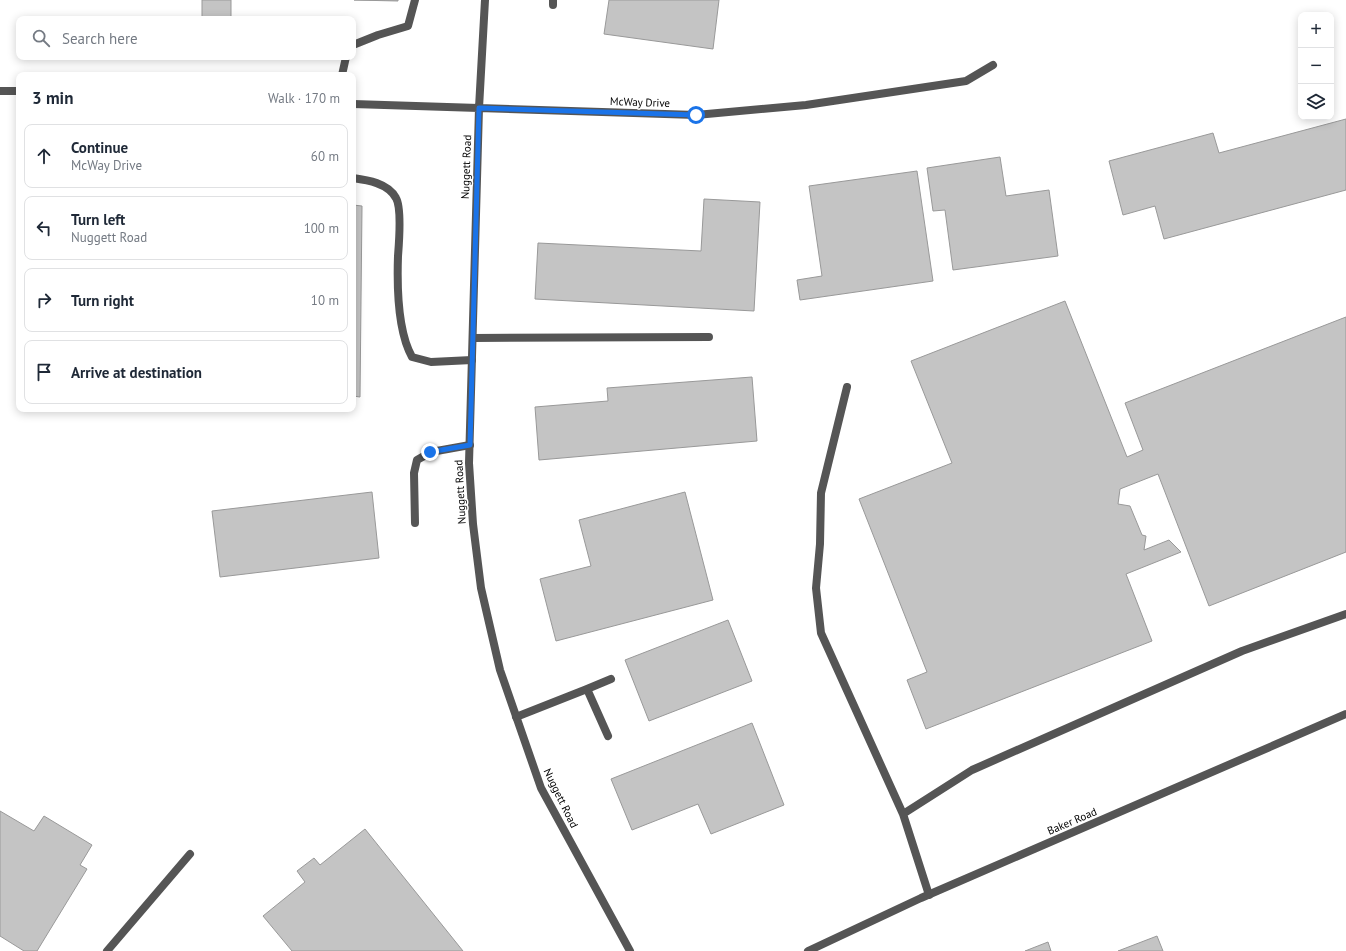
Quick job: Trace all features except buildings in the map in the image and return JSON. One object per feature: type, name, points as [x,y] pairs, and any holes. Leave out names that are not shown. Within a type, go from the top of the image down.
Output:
[{"type":"street","points":[[356,44],[378,35],[408,26],[415,0]]},
{"type":"street","name":"Nuggett Road","points":[[485,0],[479,108],[469,463],[473,524],[481,588],[500,670],[541,788],[630,951]]},
{"type":"street","points":[[343,72],[345,60]]},
{"type":"street","name":"McWay Drive","points":[[356,104],[704,114],[806,105],[966,82],[993,65]]},
{"type":"street","points":[[0,91],[16,91]]},
{"type":"street","points":[[356,178],[373,181],[387,189],[396,198],[400,226],[398,258],[402,323],[406,346],[412,357],[431,362],[472,360]]},
{"type":"street","points":[[472,338],[709,337]]},
{"type":"street","points":[[846,387],[821,493],[820,544],[816,588],[821,633],[903,814],[929,895]]},
{"type":"street","points":[[415,523],[414,473],[417,460],[430,452],[470,445]]},
{"type":"street","points":[[903,814],[972,770],[1242,651],[1346,614]]},
{"type":"street","points":[[516,717],[611,679]]},
{"type":"street","points":[[587,689],[608,736]]},
{"type":"street","name":"Baker Road","points":[[808,951],[929,895],[1346,714]]},
{"type":"street","points":[[107,951],[190,854]]},
{"type":"route","points":[[430,452],[470,445],[479,108],[696,115]]}]
